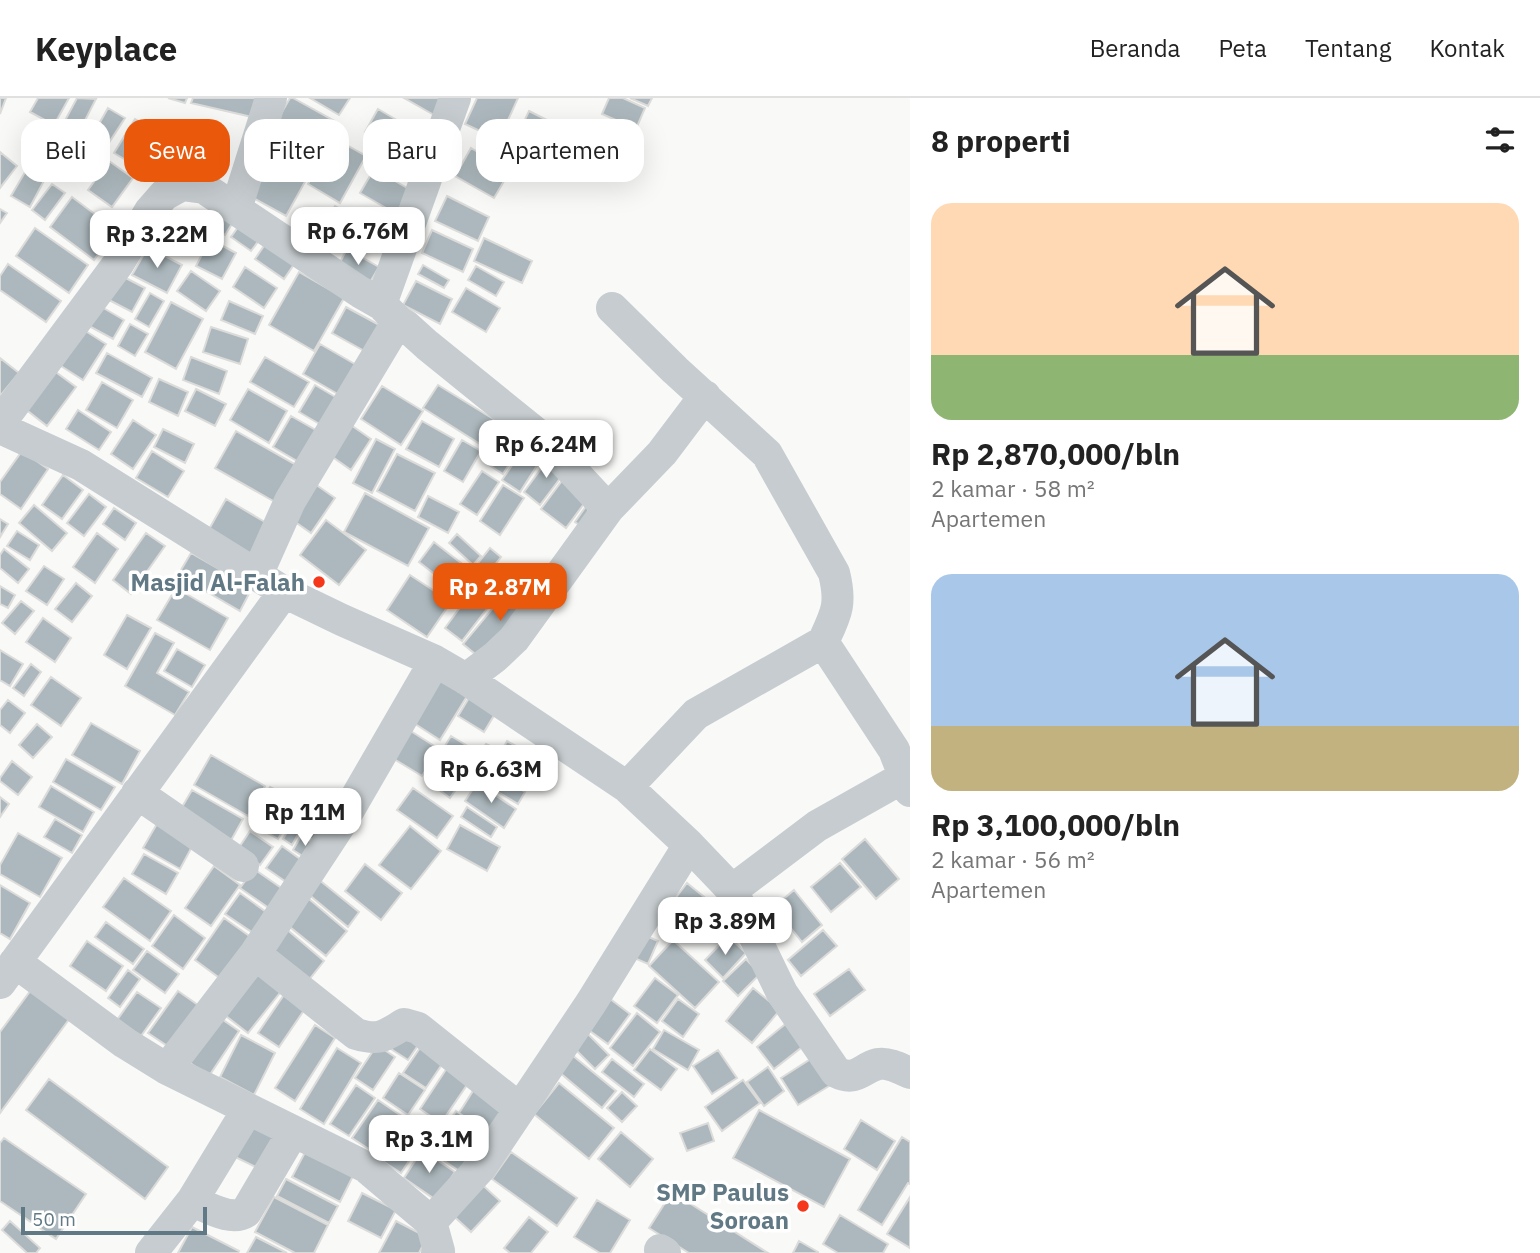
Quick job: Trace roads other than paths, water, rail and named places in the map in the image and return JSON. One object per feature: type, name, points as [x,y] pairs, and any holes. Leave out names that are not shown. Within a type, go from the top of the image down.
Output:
[{"type":"street","points":[[236,209],[271,98]]},
{"type":"street","points":[[257,575],[290,501],[389,313],[455,98]]},
{"type":"street","points":[[0,423],[118,264],[150,211],[164,195],[182,185],[204,188],[360,292],[406,326],[542,439],[608,509]]},
{"type":"street","points":[[612,308],[767,454],[834,573],[838,591],[836,614],[823,642],[696,714],[627,787]]},
{"type":"street","points":[[466,679],[514,639],[608,509],[662,453],[705,396]]},
{"type":"street","points":[[0,428],[81,465],[284,592],[435,661],[627,787],[732,890],[782,993],[836,1072],[845,1077],[877,1064],[886,1064],[910,1073]]},
{"type":"street","points":[[284,592],[7,973],[167,1069],[366,1167],[437,1245],[481,1167],[598,992],[689,845]]},
{"type":"street","points":[[732,890],[817,826],[907,784],[894,750],[823,642]]},
{"type":"street","points":[[167,1069],[255,954],[343,820],[435,661]]},
{"type":"street","points":[[137,793],[243,866]]},
{"type":"street","points":[[255,954],[356,1034],[380,1038],[404,1024],[418,1028],[520,1109]]},
{"type":"street","points":[[151,1253],[192,1201],[248,1109]]},
{"type":"street","points":[[192,1201],[233,1217],[246,1212],[293,1132]]},
{"type":"place","name":"Masjid Al-Falah","points":[[319,582]]},
{"type":"place","name":"SMP Paulus Soroan","points":[[803,1206]]}]
